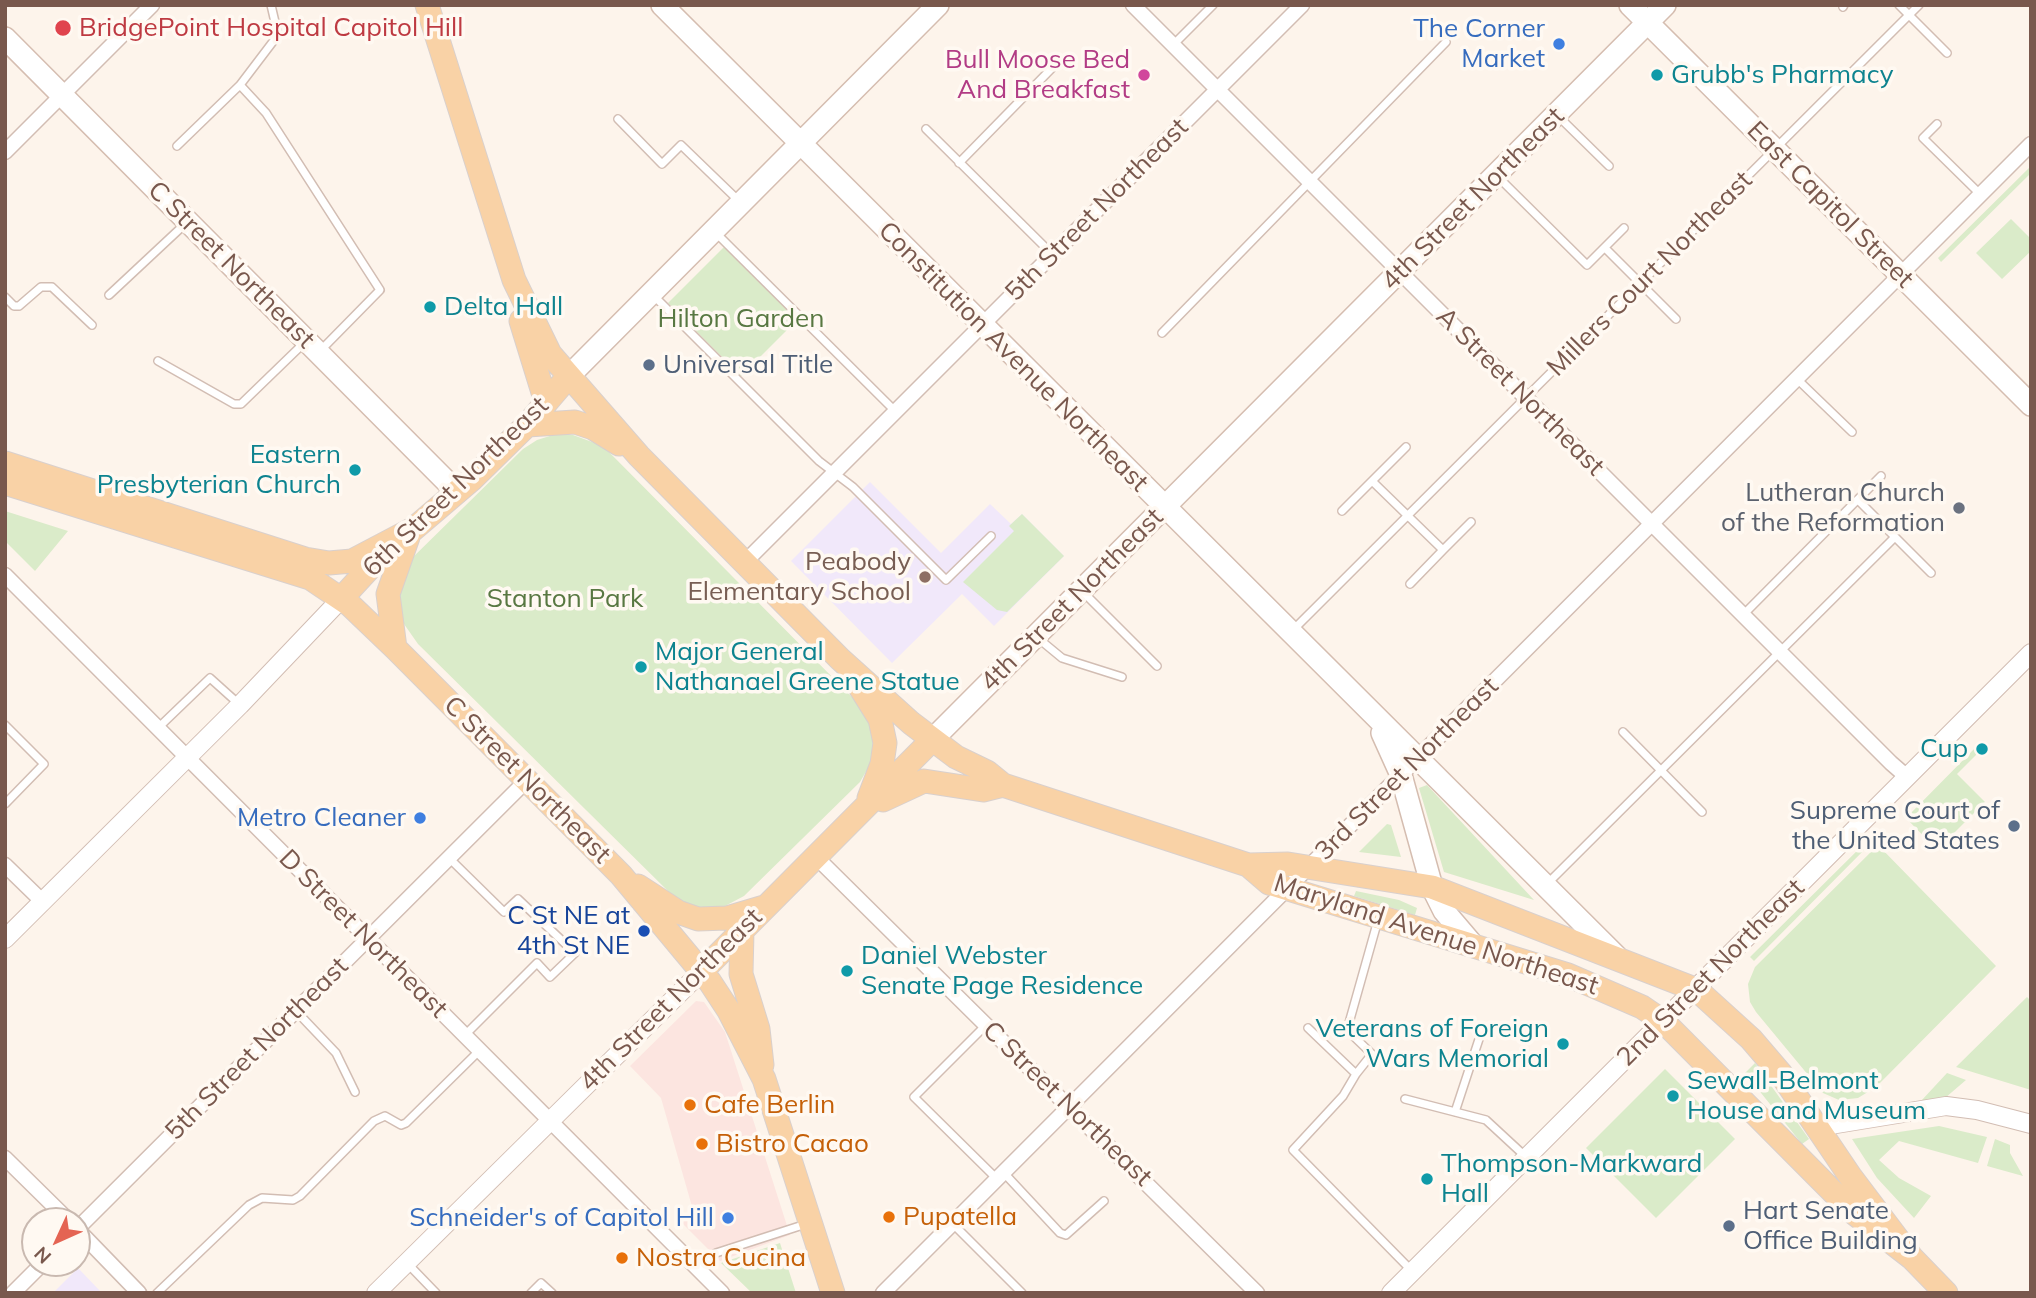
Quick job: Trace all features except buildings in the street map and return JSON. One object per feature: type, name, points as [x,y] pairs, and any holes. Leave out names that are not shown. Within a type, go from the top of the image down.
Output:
[{"type":"main road","points":[[427,5],[514,280],[537,333],[568,377],[639,456],[840,659],[932,740]]},
{"type":"main road","name":"Constitution Avenue Northeast","points":[[662,5],[1364,709],[1616,956]]},
{"type":"main road","name":"6th Street Northeast","points":[[341,599],[376,561],[457,492],[527,425],[568,377],[938,5]]},
{"type":"main road","name":"East Capitol Street","points":[[1630,5],[2031,405]]},
{"type":"main road","name":"4th Street Northeast","points":[[702,971],[1665,5]]},
{"type":"main road","name":"C Street Northeast","points":[[5,38],[457,492]]},
{"type":"main road","points":[[514,280],[527,346],[546,402]]},
{"type":"main road","points":[[527,425],[565,421],[583,425],[639,456]]},
{"type":"main road","points":[[5,463],[317,561],[352,561],[411,530]]},
{"type":"main road","points":[[5,482],[300,574],[341,599]]},
{"type":"main road","points":[[395,649],[387,594],[411,530]]},
{"type":"main road","name":"C Street Northeast","points":[[341,599],[395,649],[621,875],[702,971],[729,1011],[764,1079]]},
{"type":"main road","points":[[840,659],[877,712],[885,736],[879,772],[862,812]]},
{"type":"main road","name":"Constitution Avenue Northeast","points":[[1364,709],[1385,738],[1401,775],[1432,887],[1444,911],[1473,945]]},
{"type":"main road","name":"Maryland Avenue Northeast","points":[[932,740],[1003,785],[1248,864],[1288,864],[1432,887],[1616,956],[1697,990]]},
{"type":"main road","name":"Maryland Avenue Northeast","points":[[862,812],[924,781],[983,790],[1003,785]]},
{"type":"main road","name":"Maryland Avenue Northeast","points":[[1248,864],[1269,883],[1568,975],[1642,1007],[1664,1022]]},
{"type":"main road","points":[[621,875],[678,912],[698,919],[727,918],[768,905]]},
{"type":"main road","points":[[742,931],[741,974],[758,1029],[764,1079],[832,1293]]},
{"type":"main road","points":[[1697,990],[1766,1055],[1912,1258]]},
{"type":"main road","points":[[1664,1022],[1854,1213],[1912,1258],[1946,1293]]},
{"type":"street","points":[[5,152],[152,5]]},
{"type":"street","name":"A Street Northeast","points":[[1133,5],[1907,776]]},
{"type":"street","name":"5th Street Northeast","points":[[744,563],[1302,5]]},
{"type":"street","name":"3rd Street Northeast","points":[[883,1293],[2031,144]]},
{"type":"street","name":"D Street Northeast","points":[[5,575],[722,1293]]},
{"type":"street","name":"6th Street Northeast","points":[[5,939],[240,705],[341,599]]},
{"type":"street","name":"2nd Street Northeast","points":[[1391,1293],[1697,990],[2031,653]]},
{"type":"street","name":"5th Street Northeast","points":[[91,1215],[527,780]]},
{"type":"street","name":"C Street Northeast","points":[[816,857],[1257,1293]]},
{"type":"street","points":[[5,865],[43,902]]},
{"type":"street","name":"4th Street Northeast","points":[[376,1293],[702,971]]},
{"type":"street","points":[[1818,1127],[1947,1106],[1970,1108],[2031,1124]]},
{"type":"street","points":[[5,1158],[55,1207]]},
{"type":"street","points":[[91,1243],[139,1293]]},
{"type":"street","points":[[13,1293],[29,1277]]},
{"type":"lane","points":[[177,146],[240,85],[278,35],[271,5]]},
{"type":"lane","points":[[1173,45],[1213,5]]},
{"type":"lane","points":[[1899,5],[1947,53]]},
{"type":"lane","name":"Millers Court Northeast","points":[[1289,634],[1919,5]]},
{"type":"lane","points":[[1162,333],[1446,42]]},
{"type":"lane","points":[[960,163],[1053,67]]},
{"type":"lane","points":[[158,361],[234,404],[241,404],[380,290],[278,130],[240,85]]},
{"type":"lane","points":[[1557,114],[1609,166]]},
{"type":"lane","points":[[618,120],[662,164],[681,145],[740,203]]},
{"type":"lane","points":[[1937,124],[1923,138],[1981,195]]},
{"type":"lane","points":[[926,129],[1052,254]]},
{"type":"lane","points":[[1496,176],[1587,265],[1624,228]]},
{"type":"lane","points":[[109,295],[188,221]]},
{"type":"lane","points":[[713,230],[895,411]]},
{"type":"lane","points":[[1605,248],[1676,319]]},
{"type":"lane","points":[[5,297],[14,306],[19,306],[41,287],[52,287],[92,325]]},
{"type":"lane","points":[[651,293],[946,580],[991,536]]},
{"type":"lane","points":[[1797,379],[1852,432]]},
{"type":"lane","points":[[1342,512],[1406,447]]},
{"type":"lane","points":[[1743,615],[1881,476]]},
{"type":"lane","points":[[1372,481],[1443,550]]},
{"type":"lane","points":[[1858,500],[1931,573]]},
{"type":"lane","points":[[1410,584],[1471,522]]},
{"type":"lane","points":[[1543,887],[1895,537]]},
{"type":"lane","points":[[1082,590],[1157,666]]},
{"type":"lane","points":[[1036,636],[1062,658],[1122,677]]},
{"type":"lane","points":[[158,728],[210,678],[240,705]]},
{"type":"lane","points":[[5,725],[44,764],[5,804]]},
{"type":"lane","points":[[1623,732],[1702,812]]},
{"type":"lane","points":[[448,857],[504,912],[518,899],[575,953],[550,977],[537,963],[464,1035]]},
{"type":"lane","points":[[1379,916],[1347,1030],[1372,1054],[1343,1096],[1293,1150],[1412,1271]]},
{"type":"lane","points":[[296,1010],[336,1053],[355,1092]]},
{"type":"lane","points":[[986,1025],[915,1097],[1060,1233],[1066,1235],[1104,1201]]},
{"type":"lane","points":[[1455,1112],[1483,1027]]},
{"type":"lane","points":[[1308,1028],[1356,1074]]},
{"type":"lane","points":[[157,1293],[249,1205],[262,1198],[293,1200],[300,1196],[374,1121],[385,1116],[401,1125],[406,1123],[479,1051]]},
{"type":"lane","points":[[1405,1099],[1486,1120],[1526,1157]]},
{"type":"lane","points":[[698,1269],[716,1253],[810,1223]]},
{"type":"lane","points":[[952,1224],[1022,1293]]},
{"type":"lane","points":[[406,1263],[436,1293]]},
{"type":"lane","points":[[531,1293],[541,1283],[552,1293]]},
{"type":"shaded area","name":"Peabody Elementary School","points":[[870,482],[941,553],[990,504],[1011,524],[1022,514],[1064,556],[994,626],[962,594],[892,663],[791,561]]},
{"type":"shaded area","points":[[696,1001],[704,1002],[725,1032],[790,1235],[720,1261],[682,1223],[693,1210],[661,1098],[630,1066]]},
{"type":"shaded area","points":[[69,1277],[87,1277],[102,1293],[53,1293]]},
{"type":"green space","points":[[2031,166],[2031,173],[1941,262],[1938,258]]},
{"type":"green space","points":[[2011,219],[2031,239],[2031,251],[2002,279],[1976,253]]},
{"type":"green space","name":"Hilton Garden","points":[[724,247],[797,320],[741,376],[668,303]]},
{"type":"green space","name":"Stanton Park","points":[[553,435],[573,435],[603,446],[858,703],[870,722],[875,747],[872,761],[860,782],[744,896],[725,906],[699,908],[682,903],[671,894],[418,644],[404,624],[398,607],[399,588],[406,564],[523,449],[537,440]]},
{"type":"green space","points":[[5,511],[68,531],[35,571],[5,541]]},
{"type":"green space","points":[[1022,514],[1064,556],[1007,612],[997,610],[963,582],[1014,531],[1009,526]]},
{"type":"green space","points":[[1978,745],[1982,749],[1957,774],[1985,802],[1937,850],[1906,818]]},
{"type":"green space","points":[[1427,785],[1534,900],[1444,872],[1419,788]]},
{"type":"green space","points":[[1387,824],[1391,825],[1401,857],[1359,852]]},
{"type":"green space","points":[[1872,836],[1875,839],[1754,961],[1750,957]]},
{"type":"green space","points":[[1878,845],[1996,966],[1876,1087],[1858,1098],[1839,1100],[1823,1093],[1756,1012],[1750,1002],[1748,984],[1755,967]]},
{"type":"green space","points":[[1356,891],[1399,900],[1417,908],[1415,915],[1354,896]]},
{"type":"green space","points":[[2027,997],[2031,1001],[2031,1090],[1956,1067]]},
{"type":"green space","points":[[1755,1063],[1809,1139],[1802,1144],[1745,1073]]},
{"type":"green space","points":[[1665,1069],[1735,1139],[1656,1218],[1586,1148]]},
{"type":"green space","points":[[1947,1073],[1966,1080],[1945,1098],[1921,1101]]},
{"type":"green space","points":[[1939,1126],[1987,1137],[1978,1163],[1899,1141],[1879,1160],[1899,1178],[1931,1196],[1914,1218],[1877,1178],[1852,1139]]},
{"type":"green space","points":[[1995,1139],[2010,1145],[2010,1153],[2023,1176],[1987,1166]]},
{"type":"green space","points":[[780,1243],[796,1293],[752,1293],[721,1263]]},
{"type":"place","name":"BridgePoint Hospital Capitol Hill","points":[[63,28]]},
{"type":"place","name":"The Corner Market","points":[[1559,44]]},
{"type":"place","name":"Bull Moose Bed And Breakfast","points":[[1144,75]]},
{"type":"place","name":"Grubb's Pharmacy","points":[[1657,75]]},
{"type":"place","name":"Delta Hall","points":[[430,307]]},
{"type":"place","name":"Universal Title","points":[[649,365]]},
{"type":"place","name":"Eastern Presbyterian Church","points":[[355,470]]},
{"type":"place","name":"Lutheran Church of the Reformation","points":[[1959,508]]},
{"type":"place","name":"Peabody Elementary School","points":[[925,577]]},
{"type":"place","name":"Major General Nathanael Greene Statue","points":[[641,667]]},
{"type":"place","name":"Cup","points":[[1982,749]]},
{"type":"place","name":"Metro Cleaner","points":[[420,818]]},
{"type":"place","name":"Supreme Court of the United States","points":[[2014,826]]},
{"type":"place","name":"C St NE at 4th St NE","points":[[644,931]]},
{"type":"place","name":"Daniel Webster Senate Page Residence","points":[[847,971]]},
{"type":"place","name":"Veterans of Foreign Wars Memorial","points":[[1563,1044]]},
{"type":"place","name":"Sewall-Belmont House and Museum","points":[[1673,1096]]},
{"type":"place","name":"Cafe Berlin","points":[[690,1105]]},
{"type":"place","name":"Bistro Cacao","points":[[702,1144]]},
{"type":"place","name":"Thompson-Markward Hall","points":[[1427,1179]]},
{"type":"place","name":"Pupatella","points":[[889,1217]]},
{"type":"place","name":"Schneider's of Capitol Hill","points":[[728,1218]]},
{"type":"place","name":"Hart Senate Office Building","points":[[1729,1226]]},
{"type":"place","name":"Nostra Cucina","points":[[622,1258]]}]
